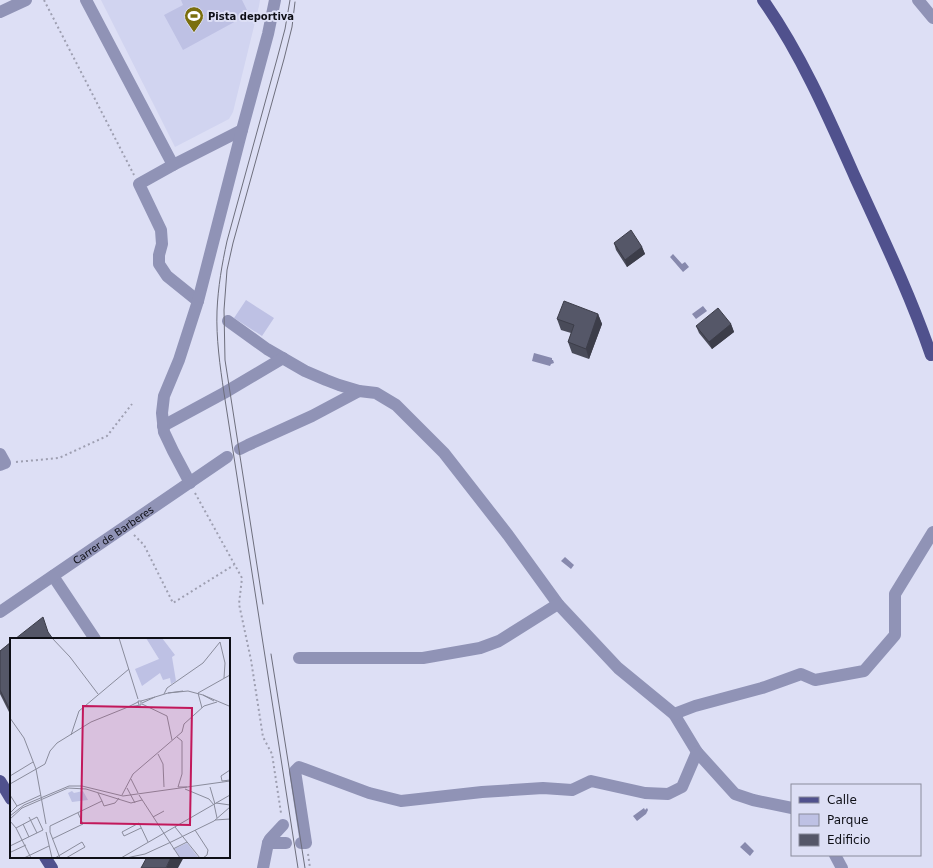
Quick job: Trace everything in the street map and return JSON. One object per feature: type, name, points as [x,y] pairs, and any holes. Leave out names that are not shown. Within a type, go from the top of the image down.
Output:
[{"type":"main road","points":[[763,0],[774,16],[804,69],[827,116],[887,247],[917,318],[932,361]]},
{"type":"main road","points":[[0,781],[10,797]]},
{"type":"main road","points":[[46,858],[52,868]]},
{"type":"street","points":[[0,12],[26,0]]},
{"type":"street","points":[[86,0],[172,165]]},
{"type":"street","points":[[190,483],[164,432],[162,413],[164,396],[179,360],[198,301],[268,34],[275,0]]},
{"type":"street","points":[[918,0],[933,18]]},
{"type":"street","points":[[198,301],[167,276],[159,264],[159,254],[162,244],[161,230],[139,184],[172,165],[242,130]]},
{"type":"street","points":[[228,321],[267,349],[305,370],[326,380],[359,391],[376,393],[396,405],[444,453],[508,535],[558,604],[618,668],[674,714],[697,752],[735,794],[753,800],[791,808]]},
{"type":"street","points":[[163,426],[224,393],[283,358]]},
{"type":"street","points":[[240,449],[312,416],[359,391]]},
{"type":"street","name":"Carrer de Barberes","points":[[0,612],[227,457]]},
{"type":"street","points":[[674,714],[695,706],[762,688],[801,674],[815,680],[864,671],[895,635],[895,594],[933,532]]},
{"type":"street","points":[[53,576],[94,638]]},
{"type":"street","points":[[299,658],[423,658],[480,648],[499,641],[558,604]]},
{"type":"street","points":[[301,843],[306,843],[295,771],[299,767],[369,793],[401,801],[482,792],[543,788],[572,790],[591,781],[645,793],[668,794],[682,787],[697,752]]},
{"type":"street","points":[[263,868],[268,843],[283,825]]},
{"type":"street","points":[[268,843],[286,843]]},
{"type":"street","points":[[836,856],[842,868]]},
{"type":"path","points":[[44,0],[139,184]]},
{"type":"path","points":[[2,460],[59,458],[107,436],[132,404]]},
{"type":"path","points":[[190,483],[242,578],[239,604],[251,660],[263,737],[272,754],[283,825]]},
{"type":"path","points":[[127,526],[144,545],[173,603],[234,565]]},
{"type":"shaded area","points":[[101,0],[260,0],[233,112],[229,119],[175,147]]},
{"type":"shaded area","points":[[673,254],[682,264],[685,262],[689,267],[683,272],[670,257]]},
{"type":"shaded area","points":[[703,306],[707,311],[696,319],[692,314]]},
{"type":"shaded area","points":[[534,353],[552,358],[554,363],[550,366],[532,361]]},
{"type":"shaded area","points":[[565,557],[574,565],[571,569],[561,561]]},
{"type":"shaded area","points":[[644,808],[645,810],[647,808],[648,810],[646,814],[637,821],[633,816]]},
{"type":"shaded area","points":[[745,842],[754,851],[750,856],[740,847]]},
{"type":"green space","name":"Pista deportiva","points":[[181,0],[242,0],[249,14],[183,50],[164,15],[183,5]]},
{"type":"green space","points":[[246,300],[274,318],[262,336],[234,318]]},
{"type":"building","points":[[631,230],[642,247],[625,260],[614,243]]},
{"type":"building","points":[[564,301],[598,314],[586,349],[568,342],[574,325],[557,319]]},
{"type":"building","points":[[718,308],[731,324],[709,342],[696,326]]},
{"type":"building","points":[[43,617],[48,632],[52,638],[16,638]]},
{"type":"building","points":[[10,643],[9,708],[0,690],[0,651]]},
{"type":"building","points":[[146,858],[171,858],[166,868],[141,868]]},
{"type":"tram line","points":[[290,0],[285,29],[227,241],[219,284],[217,331],[224,393],[298,868]]},
{"type":"tram line","points":[[263,604],[225,360],[224,310],[227,270],[233,243],[284,59],[292,27],[295,2]]},
{"type":"tram line","points":[[271,654],[305,868]]},
{"type":"place","name":"Pista deportiva","points":[[194,33]]}]
